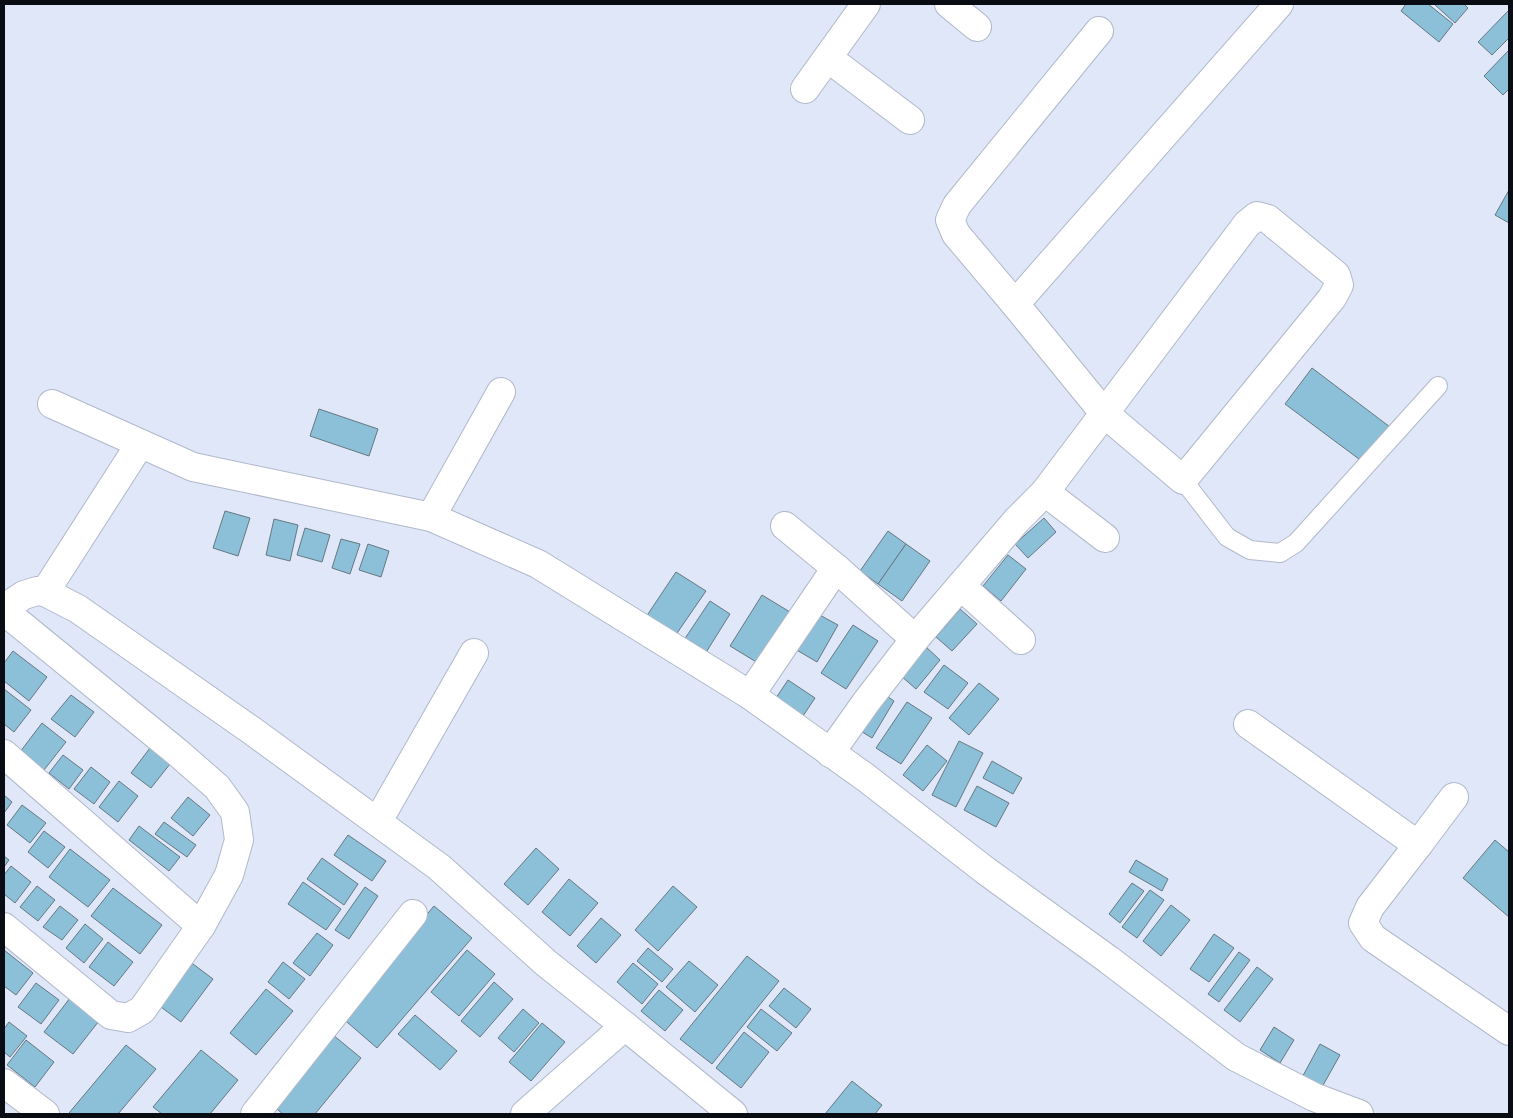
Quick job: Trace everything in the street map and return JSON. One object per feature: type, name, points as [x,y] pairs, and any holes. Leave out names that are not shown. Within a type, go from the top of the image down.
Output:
[{"type":"street","points":[[805,89],[866,4]]},
{"type":"street","points":[[948,4],[977,27]]},
{"type":"street","points":[[1015,304],[1279,4]]},
{"type":"street","points":[[830,753],[915,639],[1017,520],[1045,492],[1104,413],[1247,224],[1257,216],[1268,219],[1336,274],[1339,285],[1332,298],[1183,480],[1104,413],[956,234],[950,220],[957,205],[1099,31]]},
{"type":"street","points":[[828,58],[910,120]]},
{"type":"street","points":[[431,517],[501,392]]},
{"type":"street","points":[[52,404],[134,452],[193,467],[431,517],[538,564],[750,695],[865,778],[986,871],[1109,960],[1236,1057],[1314,1097],[1359,1114]]},
{"type":"street","points":[[45,592],[134,452]]},
{"type":"street","points":[[1045,492],[1105,538]]},
{"type":"street","points":[[785,526],[836,568],[915,639]]},
{"type":"street","points":[[750,695],[836,568]]},
{"type":"street","points":[[961,586],[1021,640]]},
{"type":"street","points":[[4,927],[111,1015],[128,1018],[142,1010],[201,926],[229,875],[239,840],[235,812],[217,787],[4,610],[24,594],[37,591],[45,592],[78,609],[378,821],[439,867],[546,963],[733,1114]]},
{"type":"street","points":[[378,821],[474,653]]},
{"type":"street","points":[[1248,724],[1418,845]]},
{"type":"street","points":[[4,754],[201,926]]},
{"type":"street","points":[[1454,797],[1370,907],[1363,924],[1373,938],[1509,1031]]},
{"type":"street","points":[[255,1114],[413,914]]},
{"type":"street","points":[[525,1114],[625,1026]]},
{"type":"street","points":[[4,1083],[45,1114]]},
{"type":"lane","points":[[1183,480],[1227,537],[1250,550],[1280,554],[1296,543],[1438,386]]},
{"type":"building","points":[[1406,4],[1428,4],[1453,24],[1439,42],[1401,11]]},
{"type":"building","points":[[1434,4],[1464,4],[1468,8],[1455,23]]},
{"type":"building","points":[[1509,10],[1509,38],[1492,55],[1478,42]]},
{"type":"building","points":[[1509,50],[1509,89],[1503,95],[1484,76]]},
{"type":"building","points":[[1509,190],[1509,223],[1495,215]]},
{"type":"building","points":[[1312,368],[1390,427],[1363,462],[1285,404]]},
{"type":"building","points":[[319,409],[378,429],[369,456],[310,436]]},
{"type":"building","points":[[225,511],[250,518],[238,556],[213,548]]},
{"type":"building","points":[[1044,518],[1056,532],[1028,558],[1015,544]]},
{"type":"building","points":[[274,519],[298,525],[290,561],[266,555]]},
{"type":"building","points":[[305,528],[330,535],[322,562],[297,555]]},
{"type":"building","points":[[888,531],[906,544],[878,584],[860,571]]},
{"type":"building","points":[[341,539],[360,544],[350,574],[332,568]]},
{"type":"building","points":[[368,544],[389,551],[381,577],[359,570]]},
{"type":"building","points":[[906,544],[930,561],[902,601],[878,584]]},
{"type":"building","points":[[1008,555],[1026,569],[1001,601],[983,586]]},
{"type":"building","points":[[676,572],[706,591],[675,636],[646,617]]},
{"type":"building","points":[[762,595],[790,612],[758,663],[730,646]]},
{"type":"building","points":[[710,601],[730,614],[705,654],[684,640]]},
{"type":"building","points":[[960,609],[977,624],[952,651],[936,637]]},
{"type":"building","points":[[816,613],[838,625],[817,662],[795,649]]},
{"type":"building","points":[[853,625],[878,641],[846,689],[821,673]]},
{"type":"building","points":[[925,646],[940,660],[916,689],[900,675]]},
{"type":"building","points":[[13,651],[47,677],[29,701],[4,681],[4,663]]},
{"type":"building","points":[[944,665],[968,683],[948,709],[924,692]]},
{"type":"building","points":[[788,680],[815,698],[801,719],[774,701]]},
{"type":"building","points":[[979,683],[999,699],[969,735],[949,718]]},
{"type":"building","points":[[4,689],[31,710],[14,732],[4,724]]},
{"type":"building","points":[[881,692],[894,701],[872,738],[859,730]]},
{"type":"building","points":[[71,695],[94,712],[75,737],[51,719]]},
{"type":"building","points":[[907,702],[932,718],[901,764],[876,748]]},
{"type":"building","points":[[42,723],[66,742],[44,770],[20,752]]},
{"type":"building","points":[[959,741],[983,753],[956,807],[932,795]]},
{"type":"building","points":[[927,745],[947,761],[923,791],[903,775]]},
{"type":"building","points":[[150,748],[170,764],[151,788],[131,773]]},
{"type":"building","points":[[63,755],[83,770],[69,789],[49,773]]},
{"type":"building","points":[[992,761],[1022,778],[1013,794],[983,778]]},
{"type":"building","points":[[91,767],[110,782],[94,804],[74,789]]},
{"type":"building","points":[[119,781],[138,796],[118,822],[99,807]]},
{"type":"building","points":[[977,786],[1009,803],[996,827],[964,810]]},
{"type":"building","points":[[4,795],[12,802],[4,813]]},
{"type":"building","points":[[188,797],[210,815],[193,836],[171,818]]},
{"type":"building","points":[[22,805],[46,823],[30,843],[7,825]]},
{"type":"building","points":[[164,822],[196,845],[187,857],[155,834]]},
{"type":"building","points":[[139,826],[180,857],[169,871],[129,840]]},
{"type":"building","points":[[44,831],[65,847],[48,868],[28,852]]},
{"type":"building","points":[[348,835],[386,861],[372,881],[334,855]]},
{"type":"building","points":[[1495,840],[1509,852],[1509,917],[1463,878]]},
{"type":"building","points":[[536,848],[559,869],[528,905],[504,884]]},
{"type":"building","points":[[70,849],[110,880],[88,907],[49,877]]},
{"type":"building","points":[[4,856],[9,860],[4,867]]},
{"type":"building","points":[[322,858],[358,884],[344,905],[307,879]]},
{"type":"building","points":[[1136,860],[1168,879],[1162,891],[1129,872]]},
{"type":"building","points":[[11,866],[31,882],[15,903],[4,894],[4,875]]},
{"type":"building","points":[[569,879],[598,903],[570,936],[542,912]]},
{"type":"building","points":[[303,882],[341,909],[326,930],[288,904]]},
{"type":"building","points":[[1132,883],[1144,891],[1120,923],[1109,914]]},
{"type":"building","points":[[37,886],[55,900],[38,921],[20,907]]},
{"type":"building","points":[[673,886],[697,907],[658,951],[635,930]]},
{"type":"building","points":[[365,887],[378,896],[349,939],[335,930]]},
{"type":"building","points":[[113,888],[162,925],[140,954],[91,916]]},
{"type":"building","points":[[1150,890],[1164,900],[1137,938],[1122,927]]},
{"type":"building","points":[[1171,905],[1190,920],[1161,956],[1143,941]]},
{"type":"building","points":[[60,906],[78,920],[62,940],[43,927]]},
{"type":"building","points":[[434,906],[472,938],[377,1048],[340,1016]]},
{"type":"building","points":[[601,918],[621,935],[596,963],[577,946]]},
{"type":"building","points":[[85,924],[103,939],[84,963],[66,948]]},
{"type":"building","points":[[317,933],[333,945],[310,976],[293,963]]},
{"type":"building","points":[[1214,934],[1234,948],[1209,982],[1190,969]]},
{"type":"building","points":[[108,942],[133,962],[114,986],[89,967]]},
{"type":"building","points":[[648,948],[673,969],[662,982],[637,961]]},
{"type":"building","points":[[4,950],[33,973],[16,995],[4,986]]},
{"type":"building","points":[[467,950],[495,974],[459,1016],[431,992]]},
{"type":"building","points":[[1239,952],[1250,960],[1219,1002],[1208,994]]},
{"type":"building","points":[[747,956],[779,981],[712,1064],[680,1039]]},
{"type":"building","points":[[189,961],[213,979],[181,1022],[157,1004]]},
{"type":"building","points":[[689,961],[718,985],[695,1012],[666,987]]},
{"type":"building","points":[[283,962],[305,979],[289,999],[268,982]]},
{"type":"building","points":[[633,963],[658,984],[642,1004],[617,982]]},
{"type":"building","points":[[1257,967],[1273,979],[1240,1022],[1224,1010]]},
{"type":"building","points":[[494,982],[513,999],[480,1037],[461,1021]]},
{"type":"building","points":[[36,983],[59,1000],[41,1024],[18,1007]]},
{"type":"building","points":[[784,988],[811,1009],[796,1028],[769,1006]]},
{"type":"building","points":[[266,989],[293,1011],[256,1055],[230,1033]]},
{"type":"building","points":[[659,990],[683,1010],[665,1031],[641,1011]]},
{"type":"building","points":[[70,998],[99,1021],[73,1054],[44,1032]]},
{"type":"building","points":[[523,1009],[539,1023],[514,1052],[498,1038]]},
{"type":"building","points":[[761,1009],[792,1033],[777,1051],[747,1027]]},
{"type":"building","points":[[415,1015],[457,1051],[440,1070],[398,1034]]},
{"type":"building","points":[[9,1022],[27,1036],[10,1057],[4,1052],[4,1029]]},
{"type":"building","points":[[542,1023],[565,1042],[531,1081],[509,1062]]},
{"type":"building","points":[[1274,1027],[1294,1040],[1280,1063],[1260,1050]]},
{"type":"building","points":[[327,1030],[361,1058],[315,1114],[283,1114],[268,1102]]},
{"type":"building","points":[[744,1032],[769,1052],[741,1088],[716,1068]]},
{"type":"building","points":[[26,1040],[54,1062],[35,1087],[7,1065]]},
{"type":"building","points":[[1320,1044],[1340,1055],[1317,1096],[1298,1085]]},
{"type":"building","points":[[126,1045],[156,1069],[118,1114],[70,1114],[69,1113]]},
{"type":"building","points":[[201,1050],[238,1080],[210,1114],[162,1114],[153,1107]]},
{"type":"building","points":[[852,1081],[882,1105],[875,1114],[825,1114]]}]
